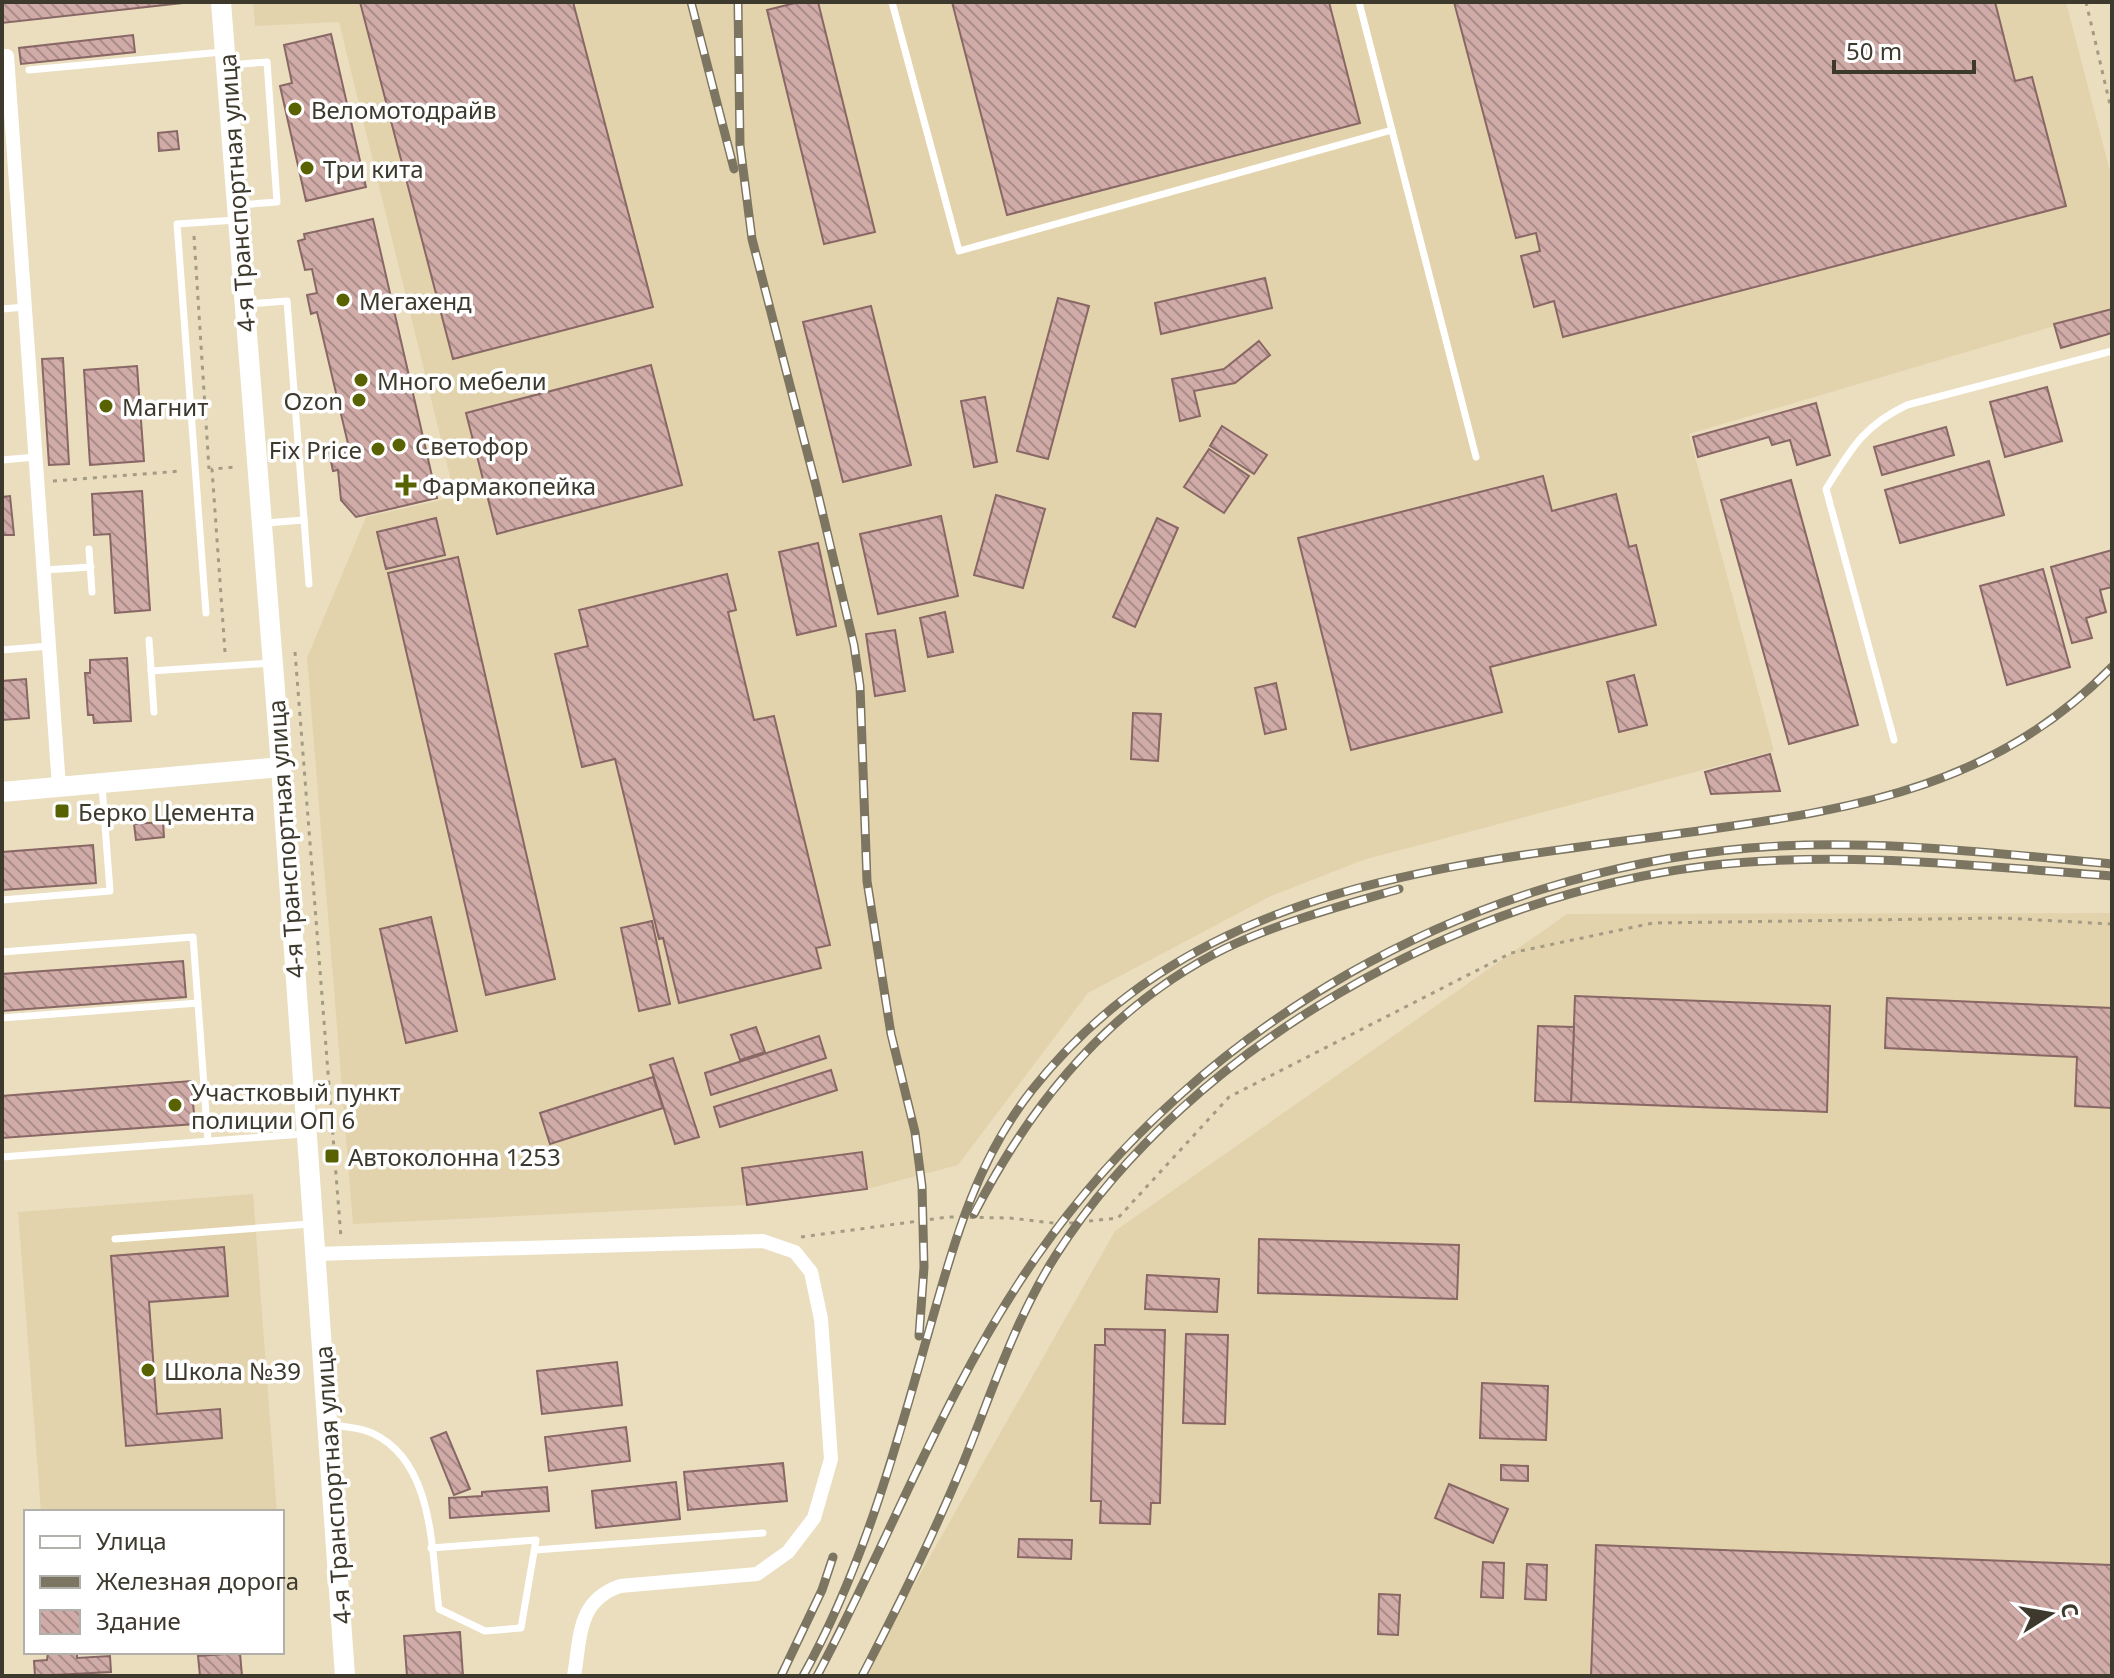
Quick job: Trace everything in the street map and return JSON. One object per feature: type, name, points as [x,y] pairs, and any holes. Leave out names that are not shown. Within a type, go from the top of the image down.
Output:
[{"type":"main road","name":"4-я Транспортная улица","points":[[221,2],[281,767],[304,1134],[345,1676]]},
{"type":"main road","points":[[2,792],[281,767]]},
{"type":"street","points":[[2,56],[7,56],[59,787]]},
{"type":"street","points":[[315,1254],[763,1241],[795,1252],[811,1272],[821,1319],[831,1459],[814,1518],[788,1552],[757,1574],[620,1586],[599,1593],[584,1614],[574,1676]]},
{"type":"lane","points":[[892,2],[959,251],[1392,130]]},
{"type":"lane","points":[[1359,2],[1476,457]]},
{"type":"lane","points":[[29,70],[226,58],[267,62],[277,202],[193,223],[177,224],[206,613]]},
{"type":"lane","points":[[245,304],[287,301],[309,584]]},
{"type":"lane","points":[[2,309],[25,307]]},
{"type":"lane","points":[[1894,740],[1826,489],[1860,435],[1895,411],[2112,351]]},
{"type":"lane","points":[[2,460],[36,457]]},
{"type":"lane","points":[[262,523],[304,520]]},
{"type":"lane","points":[[89,549],[92,592]]},
{"type":"lane","points":[[44,570],[91,567]]},
{"type":"lane","points":[[149,640],[154,712]]},
{"type":"lane","points":[[2,650],[49,646]]},
{"type":"lane","points":[[151,671],[273,662]]},
{"type":"lane","points":[[2,900],[110,891],[102,783]]},
{"type":"lane","points":[[2,952],[193,937],[208,1141]]},
{"type":"lane","points":[[2,1018],[198,1003]]},
{"type":"lane","points":[[2,1157],[304,1134]]},
{"type":"lane","points":[[115,1239],[312,1224]]},
{"type":"lane","points":[[327,1424],[371,1432],[397,1450],[415,1477],[424,1500],[439,1609],[485,1631],[521,1628],[536,1540],[431,1548]]},
{"type":"lane","points":[[535,1550],[763,1533]]},
{"type":"path","points":[[2086,2],[2112,113]]},
{"type":"path","points":[[193,223],[226,666]]},
{"type":"path","points":[[38,482],[257,465]]},
{"type":"path","points":[[295,652],[342,1254]]},
{"type":"path","points":[[763,1241],[948,1217],[1010,1218],[1061,1224],[1118,1218],[1229,1097],[1511,953],[1653,923],[2003,918],[2112,924]]},
{"type":"shaded area","points":[[253,2],[2066,2],[2112,179],[2112,309],[1689,434],[1774,751],[1363,860],[1269,897],[1088,993],[958,1165],[867,1189],[747,1205],[353,1224],[307,658],[366,517],[455,497],[339,22],[255,26]]},
{"type":"shaded area","points":[[2112,913],[2112,1676],[862,1676],[1115,1231],[1567,914]]},
{"type":"shaded area","name":"Школа №39","points":[[253,1194],[277,1510],[41,1510],[18,1212]]},
{"type":"building","points":[[192,2],[2,23],[2,3]]},
{"type":"building","points":[[360,2],[573,2],[653,307],[453,359]]},
{"type":"building","points":[[799,2],[818,2],[875,232],[824,244],[767,10]]},
{"type":"building","points":[[952,2],[1329,2],[1360,123],[1007,215]]},
{"type":"building","points":[[1454,2],[1995,2],[2015,81],[2032,77],[2066,206],[1563,337],[1554,301],[1534,307],[1521,256],[1540,251],[1536,233],[1516,238]]},
{"type":"building","points":[[331,34],[366,187],[306,201],[280,86],[292,83],[284,45]]},
{"type":"building","points":[[133,35],[135,52],[21,64],[19,48]]},
{"type":"building","points":[[177,131],[179,149],[159,151],[158,133]]},
{"type":"building","points":[[373,219],[437,498],[356,517],[341,500],[338,470],[333,471],[329,452],[349,448],[317,312],[311,314],[307,295],[317,293],[312,269],[305,270],[298,241],[305,239],[304,234]]},
{"type":"building","points":[[1265,278],[1272,308],[1161,334],[1155,303]]},
{"type":"building","points":[[1058,298],[1089,306],[1048,459],[1017,451]]},
{"type":"building","points":[[871,306],[911,465],[843,482],[803,322]]},
{"type":"building","points":[[2112,309],[2112,333],[2061,348],[2054,324]]},
{"type":"building","points":[[1259,341],[1270,355],[1235,383],[1194,391],[1200,416],[1180,421],[1172,379],[1224,369]]},
{"type":"building","points":[[63,358],[69,464],[49,465],[42,359]]},
{"type":"building","points":[[651,365],[682,485],[497,534],[466,413]]},
{"type":"building","points":[[137,366],[144,461],[90,465],[84,370]]},
{"type":"building","points":[[2047,387],[2062,441],[2005,457],[1990,402]]},
{"type":"building","points":[[985,397],[997,462],[974,467],[961,401]]},
{"type":"building","points":[[1816,403],[1830,455],[1797,465],[1790,440],[1772,445],[1769,437],[1698,457],[1693,437]]},
{"type":"building","points":[[1222,426],[1267,455],[1254,474],[1210,446]]},
{"type":"building","points":[[1946,427],[1954,455],[1882,475],[1874,447]]},
{"type":"building","points":[[1209,449],[1249,476],[1224,513],[1184,487]]},
{"type":"building","points":[[1989,461],[2004,515],[1900,543],[1885,490]]},
{"type":"building","points":[[1543,476],[1552,511],[1616,494],[1629,547],[1636,545],[1656,625],[1490,667],[1502,712],[1351,750],[1298,538]]},
{"type":"building","points":[[1791,480],[1858,725],[1789,744],[1721,500]]},
{"type":"building","points":[[142,491],[150,610],[115,613],[110,534],[94,535],[92,494]]},
{"type":"building","points":[[996,495],[1045,509],[1023,588],[974,575]]},
{"type":"building","points":[[10,496],[14,535],[2,535],[2,497]]},
{"type":"building","points":[[941,516],[958,596],[878,614],[860,534]]},
{"type":"building","points":[[436,518],[445,555],[386,569],[377,532]]},
{"type":"building","points":[[1157,518],[1178,528],[1135,627],[1113,617]]},
{"type":"building","points":[[818,543],[836,626],[797,635],[779,552]]},
{"type":"building","points":[[2112,550],[2112,587],[2100,590],[2106,612],[2086,618],[2092,638],[2072,643],[2051,567]]},
{"type":"building","points":[[458,557],[555,979],[486,995],[388,573]]},
{"type":"building","points":[[2043,569],[2070,667],[2007,685],[1980,586]]},
{"type":"building","points":[[727,574],[736,610],[728,612],[754,720],[774,716],[830,945],[816,948],[821,968],[679,1003],[663,938],[659,939],[615,759],[582,767],[555,654],[588,646],[579,610]]},
{"type":"building","points":[[945,612],[953,652],[928,657],[920,618]]},
{"type":"building","points":[[895,630],[905,691],[875,696],[866,634]]},
{"type":"building","points":[[127,658],[131,721],[94,723],[93,715],[88,715],[85,673],[90,673],[90,660]]},
{"type":"building","points":[[1634,675],[1647,725],[1619,732],[1607,682]]},
{"type":"building","points":[[26,679],[29,718],[2,720],[2,681]]},
{"type":"building","points":[[1276,683],[1286,729],[1265,734],[1255,688]]},
{"type":"building","points":[[1133,713],[1161,714],[1158,761],[1131,759]]},
{"type":"building","points":[[1770,754],[1780,791],[1711,794],[1705,772]]},
{"type":"building","points":[[163,822],[164,837],[136,840],[134,824]]},
{"type":"building","points":[[93,845],[96,883],[2,890],[2,852]]},
{"type":"building","points":[[431,917],[457,1031],[406,1043],[380,929]]},
{"type":"building","points":[[652,921],[670,1004],[639,1011],[621,928]]},
{"type":"building","points":[[183,961],[186,997],[2,1011],[2,974]]},
{"type":"building","points":[[1575,996],[1830,1006],[1827,1112],[1571,1102]]},
{"type":"building","points":[[1887,998],[2112,1008],[2112,1108],[2075,1106],[2077,1057],[1885,1048]]},
{"type":"building","points":[[1538,1026],[1574,1027],[1571,1102],[1535,1101]]},
{"type":"building","points":[[756,1027],[765,1052],[740,1060],[731,1035]]},
{"type":"building","points":[[819,1036],[826,1058],[711,1095],[705,1073]]},
{"type":"building","points":[[673,1058],[699,1137],[675,1144],[650,1065]]},
{"type":"building","points":[[831,1070],[837,1090],[720,1127],[714,1107]]},
{"type":"building","points":[[653,1077],[663,1108],[550,1144],[540,1113]]},
{"type":"building","points":[[191,1081],[195,1124],[2,1138],[2,1096]]},
{"type":"building","points":[[862,1152],[867,1189],[747,1205],[742,1168]]},
{"type":"building","points":[[1259,1239],[1459,1245],[1457,1299],[1258,1293]]},
{"type":"building","points":[[224,1247],[228,1296],[149,1302],[157,1414],[220,1409],[222,1438],[126,1446],[111,1256]]},
{"type":"building","points":[[1147,1275],[1219,1279],[1217,1312],[1145,1309]]},
{"type":"building","points":[[1105,1329],[1165,1330],[1160,1503],[1151,1503],[1150,1524],[1100,1523],[1101,1501],[1091,1501],[1095,1345],[1105,1345]]},
{"type":"building","points":[[1186,1334],[1228,1335],[1225,1424],[1183,1423]]},
{"type":"building","points":[[617,1362],[622,1405],[542,1414],[537,1371]]},
{"type":"building","points":[[1482,1383],[1548,1386],[1546,1440],[1480,1438]]},
{"type":"building","points":[[626,1427],[630,1461],[549,1471],[545,1437]]},
{"type":"building","points":[[446,1432],[470,1489],[454,1495],[431,1438]]},
{"type":"building","points":[[783,1463],[787,1501],[688,1510],[684,1472]]},
{"type":"building","points":[[1501,1465],[1528,1466],[1528,1481],[1501,1480]]},
{"type":"building","points":[[676,1482],[680,1519],[596,1528],[592,1491]]},
{"type":"building","points":[[1449,1484],[1508,1509],[1493,1543],[1435,1518]]},
{"type":"building","points":[[547,1487],[549,1511],[450,1518],[449,1498]]},
{"type":"building","points":[[1019,1539],[1072,1540],[1071,1559],[1018,1557]]},
{"type":"building","points":[[1596,1545],[2112,1565],[2112,1676],[1591,1676]]},
{"type":"building","points":[[1483,1562],[1504,1563],[1503,1598],[1481,1597]]},
{"type":"building","points":[[1527,1564],[1547,1565],[1546,1600],[1525,1599]]},
{"type":"building","points":[[1379,1594],[1400,1595],[1398,1635],[1378,1634]]},
{"type":"building","points":[[460,1632],[463,1676],[407,1676],[404,1636]]},
{"type":"building","points":[[48,1654],[77,1654],[77,1658],[110,1656],[111,1672],[35,1676],[34,1661],[47,1660]]},
{"type":"building","points":[[240,1654],[242,1676],[200,1676],[198,1656]]},
{"type":"railway","points":[[691,2],[734,169]]},
{"type":"railway","points":[[738,2],[740,145],[752,239],[816,486],[854,645],[860,686],[867,881],[891,1034],[915,1132],[922,1186],[924,1267],[919,1336]]},
{"type":"railway","points":[[803,1676],[842,1596],[874,1512],[955,1242],[979,1179],[994,1148],[1032,1090],[1099,1019],[1173,965],[1253,924],[1338,894],[1427,872],[1519,856],[1818,812],[1924,784],[1973,765],[2021,739],[2068,707],[2112,667]]},
{"type":"railway","points":[[817,1676],[947,1409],[1004,1306],[1037,1256],[1103,1173],[1177,1097],[1259,1031],[1348,974],[1442,927],[1541,890],[1644,863],[1749,848],[1840,845],[1976,851],[2112,864]]},
{"type":"railway","points":[[862,1676],[939,1519],[1015,1332],[1056,1255],[1113,1179],[1180,1110],[1257,1047],[1340,993],[1429,946],[1520,909],[1614,882],[1706,866],[1757,861],[1858,859],[2112,876]]},
{"type":"railway","points":[[974,1214],[1021,1133],[1049,1096],[1079,1060],[1147,998],[1185,971],[1226,948],[1311,915],[1399,889]]},
{"type":"railway","points":[[781,1676],[822,1590],[833,1557]]},
{"type":"place","name":"Веломотодрайв","points":[[295,109]]},
{"type":"place","name":"Три кита","points":[[307,168]]},
{"type":"place","name":"Мегахенд","points":[[343,300]]},
{"type":"place","name":"Много мебели","points":[[361,380]]},
{"type":"place","name":"Ozon","points":[[359,400]]},
{"type":"place","name":"Магнит","points":[[106,406]]},
{"type":"place","name":"Светофор","points":[[399,445]]},
{"type":"place","name":"Fix Price","points":[[378,449]]},
{"type":"place","name":"Фармакопейка","points":[[406,485]]},
{"type":"place","name":"Берко Цемента","points":[[62,811]]},
{"type":"place","name":"Участковый пункт полиции ОП 6","points":[[175,1105]]},
{"type":"place","name":"Автоколонна 1253","points":[[332,1156]]},
{"type":"place","name":"Школа №39","points":[[148,1370]]}]
